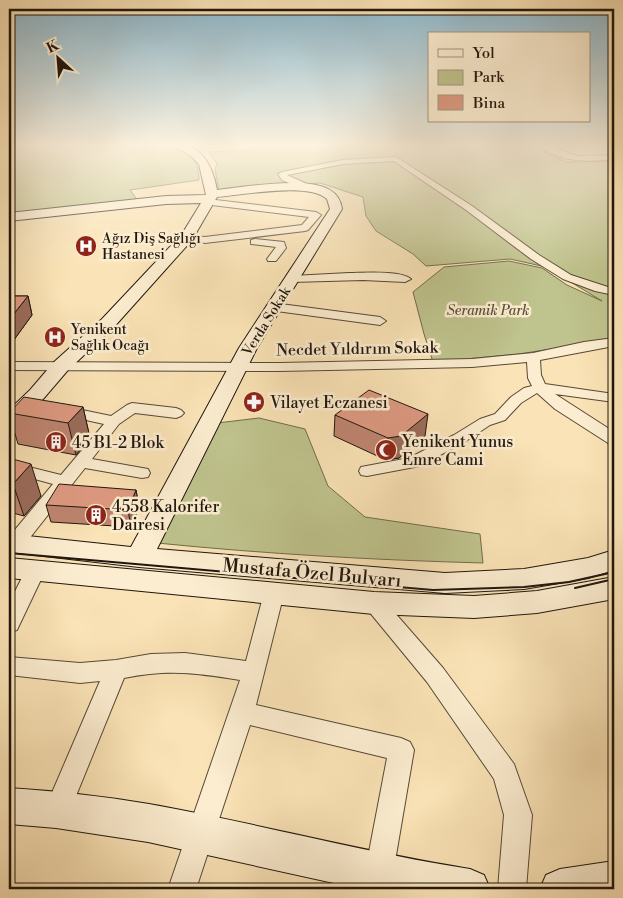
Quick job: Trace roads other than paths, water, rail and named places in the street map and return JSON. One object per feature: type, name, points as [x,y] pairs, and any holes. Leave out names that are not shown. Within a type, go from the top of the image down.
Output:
[{"type":"main road","points":[[9,421],[37,394],[61,366],[108,323],[187,237],[210,198],[210,187]]},
{"type":"main road","name":"Verda Sokak","points":[[9,218],[166,200],[210,198],[306,187],[326,192],[336,202],[336,209],[273,307],[238,366],[181,482],[139,557]]},
{"type":"main road","name":"Mustafa Özel Bulvarı","points":[[17,557],[139,557],[445,583],[524,579],[588,568],[614,560]]},
{"type":"main road","name":"Mustafa Özel Bulvarı","points":[[17,557],[274,593],[374,603],[474,607],[538,602],[614,588]]},
{"type":"main road","points":[[9,806],[58,809],[201,833],[379,873],[470,889]]},
{"type":"main road","points":[[560,889],[614,881]]},
{"type":"street","points":[[437,187],[469,208],[534,258],[567,277],[599,289],[614,292]]},
{"type":"street","points":[[205,240],[306,228],[316,215],[210,198]]},
{"type":"street","points":[[187,237],[205,240],[280,244],[281,248],[272,259]]},
{"type":"street","points":[[292,279],[349,278],[376,275],[405,279]]},
{"type":"street","points":[[273,307],[380,322]]},
{"type":"street","name":"Necdet Yıldırım Sokak","points":[[9,366],[408,366],[472,363],[534,357],[584,346],[614,342]]},
{"type":"street","points":[[534,357],[535,379],[540,388],[570,411],[614,440]]},
{"type":"street","points":[[367,471],[414,462],[460,438],[485,422],[500,417],[516,400],[530,391],[540,388],[614,398]]},
{"type":"street","points":[[47,408],[114,421]]},
{"type":"street","points":[[9,624],[17,557],[65,482],[114,421],[132,408],[176,413]]},
{"type":"street","points":[[81,462],[142,473]]},
{"type":"street","points":[[9,467],[65,482]]},
{"type":"street","points":[[182,889],[243,713],[265,635],[274,593]]},
{"type":"street","points":[[374,603],[435,675],[506,774],[518,815],[512,889]]},
{"type":"street","points":[[9,666],[80,673],[116,670],[151,662],[185,662],[254,672]]},
{"type":"street","points":[[58,809],[116,670]]},
{"type":"street","points":[[243,713],[401,750],[379,873]]},
{"type":"tram line","points":[[9,553],[433,590],[524,587],[569,582],[614,572]]},
{"type":"tram line","points":[[575,588],[614,579]]},
{"type":"place","name":"Ağız Diş Sağlığı Hastanesi","points":[[86,246]]},
{"type":"place","name":"Yenikent Sağlık Ocağı","points":[[55,337]]},
{"type":"place","name":"Vilayet Eczanesi","points":[[254,402]]},
{"type":"place","name":"45 B1-2 Blok","points":[[56,442]]},
{"type":"place","name":"Yenikent Yunus Emre Cami","points":[[386,450]]},
{"type":"place","name":"4558 Kalorifer Dairesi","points":[[96,515]]},
{"type":"park label","name":"Seramik Park","points":[[488,310]]}]
